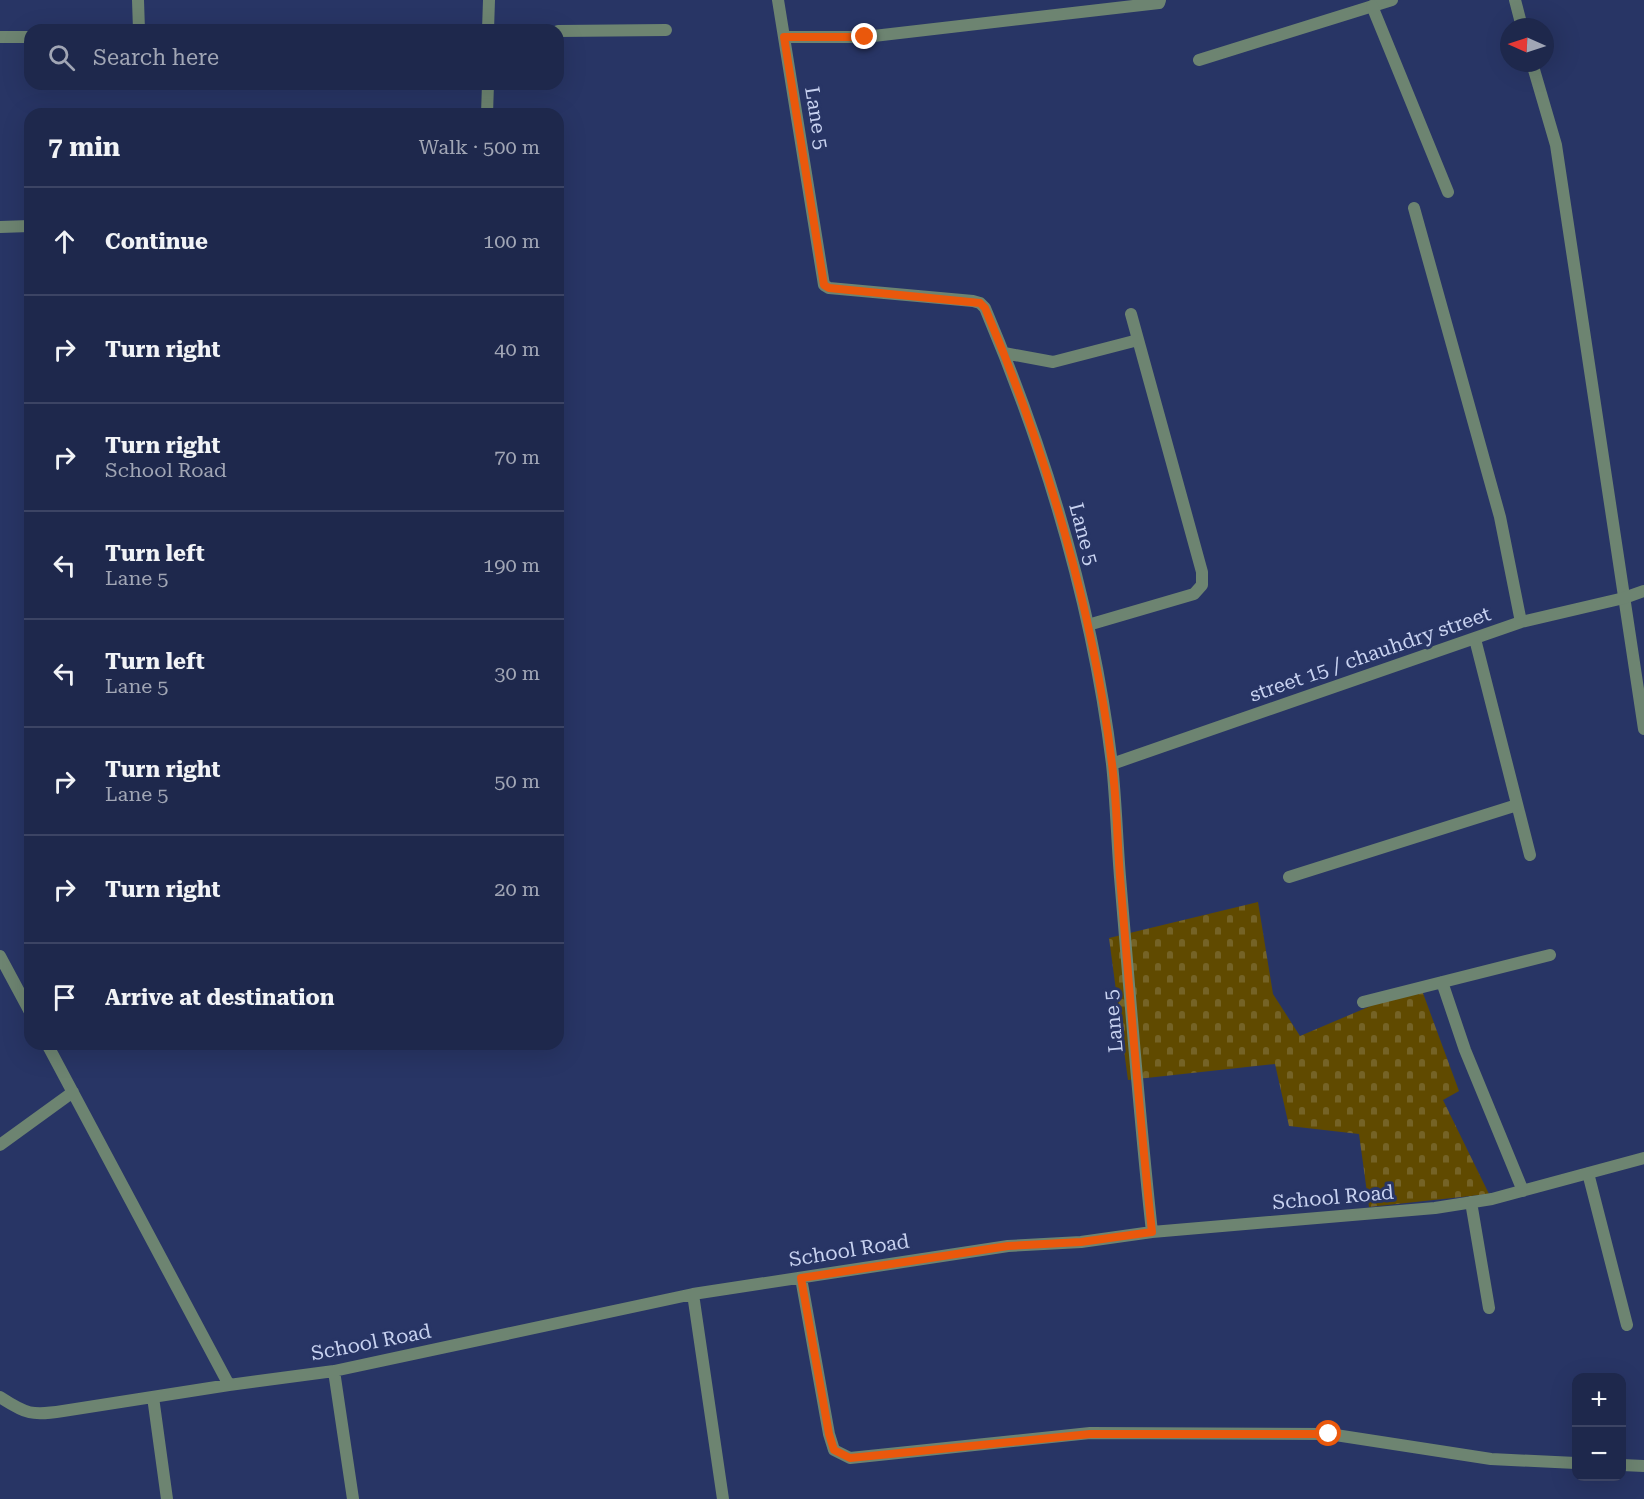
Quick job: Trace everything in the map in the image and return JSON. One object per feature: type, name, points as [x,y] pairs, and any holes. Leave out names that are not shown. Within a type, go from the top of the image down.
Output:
[{"type":"street","points":[[138,0],[140,24]]},
{"type":"street","points":[[488,24],[489,0]]},
{"type":"street","name":"Lane 5","points":[[778,0],[824,285],[829,288],[980,303],[985,308],[1004,352],[1051,487],[1088,625],[1112,764],[1143,1154],[1152,1232]]},
{"type":"street","points":[[784,37],[865,37],[1159,3],[1160,0]]},
{"type":"street","points":[[1199,60],[1392,0]]},
{"type":"street","points":[[1515,0],[1520,18]]},
{"type":"street","points":[[1372,6],[1448,192]]},
{"type":"street","points":[[564,31],[666,30]]},
{"type":"street","points":[[0,37],[24,38]]},
{"type":"street","points":[[1535,72],[1556,145],[1644,729]]},
{"type":"street","points":[[487,108],[488,90]]},
{"type":"street","points":[[1414,208],[1500,518],[1521,622]]},
{"type":"street","points":[[0,227],[24,226]]},
{"type":"street","points":[[1088,625],[1194,594],[1202,585],[1202,572],[1131,314]]},
{"type":"street","points":[[1004,352],[1053,362],[1138,340]]},
{"type":"street","name":"street 15 / chauhdry street","points":[[1112,764],[1521,622],[1624,598],[1644,591]]},
{"type":"street","points":[[1475,639],[1530,855]]},
{"type":"street","points":[[1289,877],[1517,805]]},
{"type":"street","points":[[1363,1002],[1550,955]]},
{"type":"street","points":[[0,956],[24,1001]]},
{"type":"street","points":[[1442,982],[1465,1050],[1523,1191]]},
{"type":"street","points":[[50,1050],[229,1385]]},
{"type":"street","points":[[0,1145],[73,1092]]},
{"type":"street","name":"School Road","points":[[0,1397],[22,1411],[43,1414],[334,1371],[693,1294],[1008,1246],[1081,1242],[1152,1232],[1435,1208],[1492,1199],[1644,1158]]},
{"type":"street","points":[[1588,1173],[1627,1325]]},
{"type":"street","points":[[1471,1202],[1489,1308]]},
{"type":"street","points":[[801,1278],[829,1434],[834,1450],[850,1458],[1090,1434],[1329,1434],[1491,1459],[1572,1463]]},
{"type":"street","points":[[693,1294],[723,1499]]},
{"type":"street","points":[[334,1371],[353,1499]]},
{"type":"street","points":[[153,1397],[167,1499]]},
{"type":"street","points":[[1626,1465],[1644,1466]]},
{"type":"green space","points":[[1258,902],[1273,994],[1300,1036],[1420,985],[1459,1091],[1443,1100],[1489,1194],[1369,1207],[1359,1134],[1289,1126],[1275,1064],[1128,1080],[1109,938]]},
{"type":"route","points":[[865,37],[784,37],[824,285],[829,288],[980,303],[985,308],[1004,352],[1051,487],[1088,625],[1112,764],[1143,1154],[1152,1232],[1081,1242],[1008,1246],[801,1278],[829,1434],[834,1450],[850,1458],[1090,1434],[1329,1434]]}]
